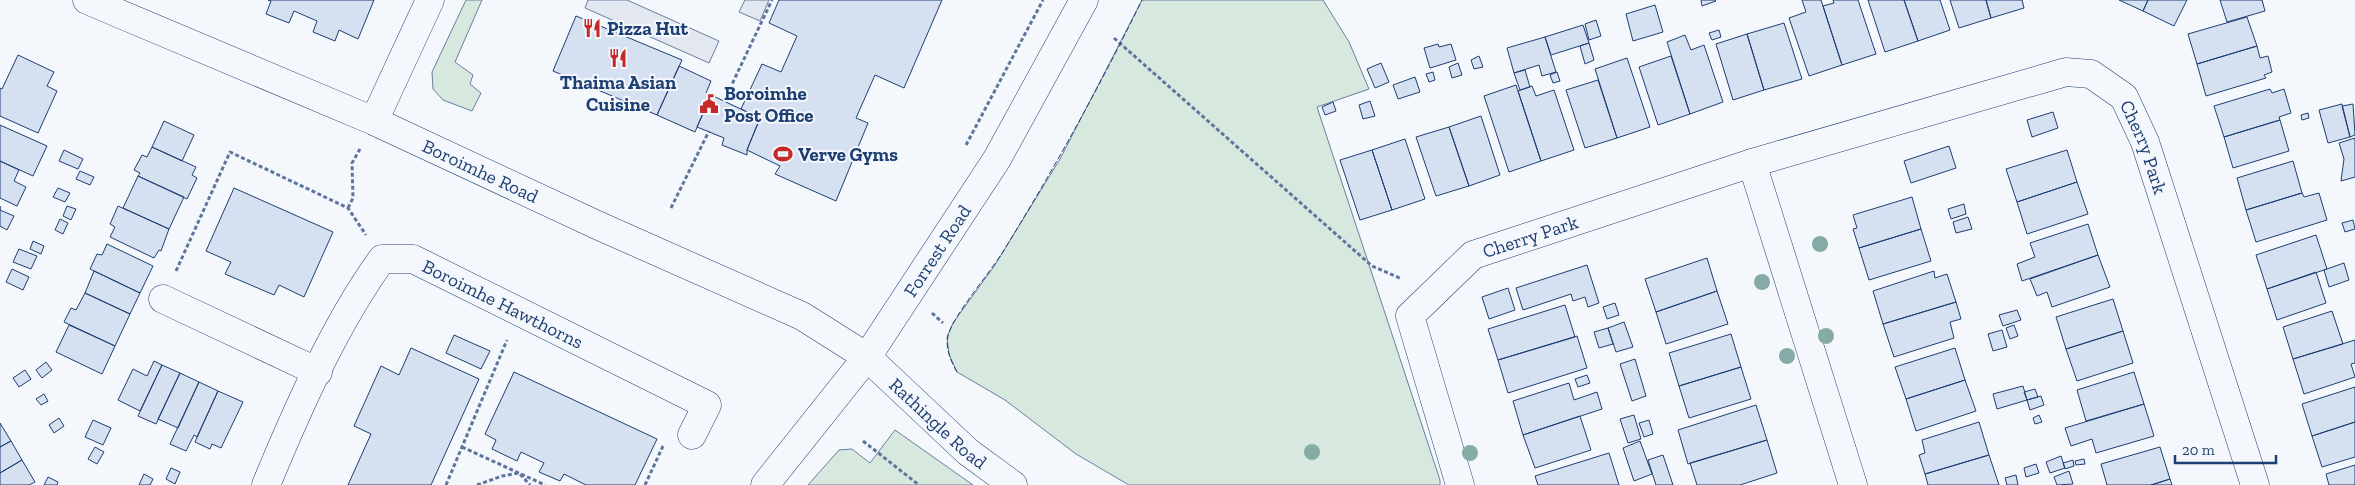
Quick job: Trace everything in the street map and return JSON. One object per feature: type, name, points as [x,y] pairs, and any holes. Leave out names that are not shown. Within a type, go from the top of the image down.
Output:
[{"type":"street","name":"Boroimhe Road","points":[[87,0],[374,121],[597,225],[802,316],[867,357]]},
{"type":"street","points":[[374,121],[430,0]]},
{"type":"street","name":"Forrest Road","points":[[765,485],[867,357],[997,159],[1084,0]]},
{"type":"street","name":"Cherry Park","points":[[1460,485],[1410,316],[1436,294],[1473,255],[1752,163],[2066,72],[2091,74],[2124,98],[2145,142],[2255,485]]},
{"type":"street","points":[[1752,163],[1853,485]]},
{"type":"street","points":[[266,485],[318,372],[364,284],[382,258]]},
{"type":"street","name":"Boroimhe Hawthorns","points":[[382,258],[413,259],[707,405],[692,435]]},
{"type":"street","points":[[163,299],[318,372]]},
{"type":"street","name":"Rathingle Road","points":[[867,357],[968,452],[1013,485]]},
{"type":"path","points":[[724,101],[772,0]]},
{"type":"path","points":[[963,151],[1043,0]]},
{"type":"path","points":[[1114,38],[1372,266],[1436,294]]},
{"type":"path","points":[[348,208],[353,198],[352,163],[374,121]]},
{"type":"path","points":[[671,208],[709,131]]},
{"type":"path","points":[[163,299],[230,152],[348,208],[382,258]]},
{"type":"path","points":[[446,485],[519,312]]},
{"type":"path","points":[[863,441],[918,485]]},
{"type":"path","points":[[462,447],[544,485]]},
{"type":"path","points":[[477,485],[502,476],[519,473]]},
{"type":"path","points":[[519,473],[530,485]]},
{"type":"shaded area","points":[[466,0],[482,0],[455,62],[473,75],[470,84],[481,93],[472,111],[443,100],[433,89],[432,72]]},
{"type":"shaded area","points":[[588,0],[627,0],[719,41],[709,63],[585,8]]},
{"type":"shaded area","points":[[745,0],[769,0],[760,21],[739,12]]},
{"type":"shaded area","points":[[1142,0],[1323,0],[1349,42],[1369,89],[1317,107],[1440,480],[1440,485],[1129,485],[1076,454],[1005,400],[957,372],[949,354],[947,337],[953,323],[995,265],[1060,159]]},
{"type":"shaded area","points":[[895,430],[973,485],[808,485],[839,450],[852,449],[870,463]]},
{"type":"building","points":[[268,0],[374,0],[358,39],[339,30],[335,41],[313,32],[317,21],[294,11],[289,23],[266,14],[271,1]]},
{"type":"building","points":[[779,0],[942,0],[904,88],[875,75],[856,118],[868,123],[836,201],[775,174],[780,166],[747,150],[760,118],[741,109],[762,64],[781,72],[797,36],[769,23]]},
{"type":"building","points":[[1701,0],[1715,0],[1716,1],[1702,6]]},
{"type":"building","points":[[1802,0],[1821,0],[1842,65],[1809,76],[1789,18],[1806,12]]},
{"type":"building","points":[[1833,0],[1858,0],[1876,54],[1842,65],[1823,6],[1834,3]]},
{"type":"building","points":[[1868,0],[1904,0],[1918,41],[1885,52]]},
{"type":"building","points":[[1904,0],[1940,0],[1950,30],[1918,41]]},
{"type":"building","points":[[1950,0],[1986,0],[1991,18],[1959,28]]},
{"type":"building","points":[[1986,0],[2022,0],[2024,8],[1991,18]]},
{"type":"building","points":[[2119,0],[2148,0],[2143,11]]},
{"type":"building","points":[[2148,0],[2187,0],[2174,26],[2143,11]]},
{"type":"building","points":[[2220,0],[2262,0],[2265,11],[2227,22]]},
{"type":"building","points":[[1655,5],[1663,32],[1633,41],[1626,14]]},
{"type":"building","points":[[576,16],[682,60],[657,115],[553,71]]},
{"type":"building","points":[[2247,17],[2257,46],[2197,64],[2188,34]]},
{"type":"building","points":[[1596,20],[1601,36],[1589,40],[1585,24]]},
{"type":"building","points":[[1784,23],[1802,79],[1764,90],[1747,34]]},
{"type":"building","points":[[1583,25],[1589,43],[1551,55],[1545,37]]},
{"type":"building","points":[[1719,30],[1721,37],[1712,40],[1709,33]]},
{"type":"building","points":[[1747,34],[1764,90],[1733,100],[1716,44]]},
{"type":"building","points":[[1685,35],[1691,50],[1704,45],[1723,102],[1690,114],[1667,42]]},
{"type":"building","points":[[1545,37],[1556,72],[1542,76],[1539,65],[1514,73],[1507,48]]},
{"type":"building","points":[[1589,43],[1594,60],[1585,64],[1580,46]]},
{"type":"building","points":[[1438,44],[1439,47],[1451,44],[1456,60],[1430,68],[1424,48]]},
{"type":"building","points":[[2257,46],[2260,58],[2268,56],[2272,72],[2264,75],[2266,78],[2206,96],[2197,64]]},
{"type":"building","points":[[18,55],[54,72],[47,86],[57,91],[38,133],[0,116],[0,88],[2,89]]},
{"type":"building","points":[[1479,56],[1483,67],[1474,69],[1471,60]]},
{"type":"building","points":[[1671,56],[1690,114],[1658,125],[1639,67]]},
{"type":"building","points":[[1627,58],[1650,127],[1617,138],[1595,69]]},
{"type":"building","points":[[1381,63],[1389,82],[1375,88],[1367,69]]},
{"type":"building","points":[[1458,63],[1462,75],[1452,78],[1449,67]]},
{"type":"building","points":[[679,66],[711,81],[706,93],[711,95],[695,132],[657,115]]},
{"type":"building","points":[[1525,70],[1530,87],[1520,90],[1514,73]]},
{"type":"building","points":[[1433,72],[1435,80],[1429,82],[1426,74]]},
{"type":"building","points":[[1557,72],[1560,81],[1553,83],[1550,75]]},
{"type":"building","points":[[1415,77],[1420,92],[1398,99],[1393,85]]},
{"type":"building","points":[[1598,80],[1617,138],[1585,148],[1566,90]]},
{"type":"building","points":[[1516,85],[1541,161],[1509,172],[1484,96]]},
{"type":"building","points":[[1532,86],[1536,96],[1554,90],[1574,150],[1541,161],[1518,91]]},
{"type":"building","points":[[2270,89],[2272,93],[2284,89],[2291,113],[2279,117],[2280,120],[2224,137],[2214,106]]},
{"type":"building","points":[[711,95],[760,118],[747,150],[747,155],[722,145],[724,138],[697,127]]},
{"type":"building","points":[[1370,101],[1375,116],[1363,119],[1359,105]]},
{"type":"building","points":[[1333,102],[1336,111],[1325,115],[1322,107]]},
{"type":"building","points":[[2342,104],[2350,137],[2328,143],[2319,110]]},
{"type":"building","points":[[2353,104],[2355,135],[2350,137],[2342,106]]},
{"type":"building","points":[[2053,112],[2058,128],[2032,137],[2027,120]]},
{"type":"building","points":[[2308,113],[2309,118],[2302,120],[2301,115]]},
{"type":"building","points":[[1481,116],[1500,175],[1469,186],[1449,127]]},
{"type":"building","points":[[2280,120],[2289,151],[2233,168],[2224,137]]},
{"type":"building","points":[[164,121],[194,135],[182,161],[152,147]]},
{"type":"building","points":[[0,125],[47,146],[33,176],[0,161]]},
{"type":"building","points":[[1449,127],[1469,186],[1436,196],[1416,137]]},
{"type":"building","points":[[2355,138],[2355,177],[2341,181],[2344,159],[2339,143]]},
{"type":"building","points":[[1405,139],[1425,199],[1392,210],[1372,150]]},
{"type":"building","points":[[1949,146],[1956,168],[1911,183],[1904,161]]},
{"type":"building","points":[[152,147],[196,167],[192,175],[197,178],[187,199],[138,176],[140,173],[134,170],[142,155],[147,157]]},
{"type":"building","points":[[64,150],[83,159],[78,169],[59,161]]},
{"type":"building","points":[[1372,150],[1392,210],[1360,220],[1340,160]]},
{"type":"building","points":[[2067,150],[2077,182],[2017,202],[2006,169]]},
{"type":"building","points":[[0,161],[19,170],[14,181],[26,187],[17,206],[0,198]]},
{"type":"building","points":[[2293,161],[2302,193],[2246,210],[2237,178]]},
{"type":"building","points":[[80,171],[94,177],[90,185],[76,179]]},
{"type":"building","points":[[138,176],[184,197],[169,229],[123,208]]},
{"type":"building","points":[[2077,182],[2088,214],[2027,234],[2017,202]]},
{"type":"building","points":[[58,188],[70,193],[65,202],[53,197]]},
{"type":"building","points":[[234,188],[333,232],[304,297],[279,285],[274,295],[225,274],[231,262],[206,251]]},
{"type":"building","points":[[2302,193],[2304,197],[2319,193],[2327,220],[2256,242],[2246,210]]},
{"type":"building","points":[[1912,197],[1921,229],[1859,248],[1853,229],[1857,228],[1853,215]]},
{"type":"building","points":[[1964,204],[1966,214],[1951,219],[1948,209]]},
{"type":"building","points":[[67,206],[76,209],[71,220],[63,216]]},
{"type":"building","points":[[118,206],[169,229],[161,251],[159,250],[154,258],[110,237],[115,227],[110,224]]},
{"type":"building","points":[[0,210],[14,216],[7,230],[0,226]]},
{"type":"building","points":[[1968,217],[1972,229],[1956,233],[1953,222]]},
{"type":"building","points":[[60,219],[68,223],[63,234],[55,230]]},
{"type":"building","points":[[2353,220],[2355,229],[2345,232],[2342,223]]},
{"type":"building","points":[[2088,224],[2098,255],[2022,281],[2017,264],[2035,257],[2030,243]]},
{"type":"building","points":[[1921,229],[1931,261],[1869,280],[1859,248]]},
{"type":"building","points":[[2316,235],[2327,269],[2267,289],[2256,255]]},
{"type":"building","points":[[33,241],[44,246],[41,254],[30,249]]},
{"type":"building","points":[[107,244],[153,266],[140,293],[90,269],[97,254],[102,255]]},
{"type":"building","points":[[19,249],[37,256],[31,269],[13,262]]},
{"type":"building","points":[[2098,255],[2110,287],[2052,307],[2047,292],[2037,296],[2030,279]]},
{"type":"building","points":[[1707,258],[1717,291],[1656,312],[1645,279]]},
{"type":"building","points":[[2344,263],[2349,280],[2329,287],[2324,270]]},
{"type":"building","points":[[1587,265],[1599,303],[1588,307],[1585,297],[1573,301],[1571,294],[1523,310],[1516,288]]},
{"type":"building","points":[[12,269],[29,277],[23,290],[6,282]]},
{"type":"building","points":[[94,271],[140,293],[130,314],[85,293]]},
{"type":"building","points":[[1934,271],[1935,278],[1947,274],[1956,302],[1883,324],[1873,291]]},
{"type":"building","points":[[2316,272],[2326,303],[2277,320],[2267,289]]},
{"type":"building","points":[[1508,288],[1515,310],[1489,319],[1482,297]]},
{"type":"building","points":[[1717,291],[1728,324],[1666,344],[1656,312]]},
{"type":"building","points":[[85,293],[130,314],[115,346],[64,322],[71,308],[76,310]]},
{"type":"building","points":[[2113,299],[2123,331],[2066,349],[2056,317]]},
{"type":"building","points":[[1956,302],[1961,319],[1950,322],[1954,338],[1894,357],[1883,324]]},
{"type":"building","points":[[1615,303],[1619,315],[1607,319],[1603,307]]},
{"type":"building","points":[[1565,305],[1575,337],[1498,360],[1488,329]]},
{"type":"building","points":[[2017,310],[2021,320],[2003,326],[1999,315]]},
{"type":"building","points":[[2332,311],[2343,344],[2293,359],[2283,327]]},
{"type":"building","points":[[1624,322],[1633,347],[1616,352],[1608,328]]},
{"type":"building","points":[[69,325],[115,346],[102,374],[56,352]]},
{"type":"building","points":[[2014,325],[2018,336],[2010,339],[2006,328]]},
{"type":"building","points":[[1608,328],[1613,344],[1599,348],[1594,332]]},
{"type":"building","points":[[2002,330],[2007,347],[1993,351],[1988,334]]},
{"type":"building","points":[[2123,331],[2133,363],[2077,381],[2066,349]]},
{"type":"building","points":[[1731,334],[1741,367],[1679,386],[1669,353]]},
{"type":"building","points":[[454,335],[490,351],[481,369],[446,353]]},
{"type":"building","points":[[1577,336],[1587,368],[1508,393],[1498,360]]},
{"type":"building","points":[[2355,340],[2355,363],[2351,364],[2355,377],[2304,394],[2293,359]]},
{"type":"building","points":[[411,348],[479,379],[431,485],[348,485],[371,434],[354,426],[381,366],[399,375]]},
{"type":"building","points":[[1955,348],[1965,380],[1906,399],[1895,367]]},
{"type":"building","points":[[1635,359],[1646,396],[1632,401],[1620,364]]},
{"type":"building","points":[[154,361],[162,365],[140,411],[118,400],[133,369],[147,376]]},
{"type":"building","points":[[46,362],[52,370],[42,378],[36,370]]},
{"type":"building","points":[[162,365],[180,373],[156,424],[138,416]]},
{"type":"building","points":[[1741,367],[1751,399],[1689,418],[1679,386]]},
{"type":"building","points":[[25,370],[31,379],[19,387],[13,378]]},
{"type":"building","points":[[514,372],[657,439],[635,485],[586,485],[564,474],[560,481],[539,472],[544,463],[521,452],[517,461],[492,449],[496,440],[485,434]]},
{"type":"building","points":[[2134,372],[2144,404],[2086,421],[2077,390]]},
{"type":"building","points":[[180,373],[199,382],[178,428],[158,419]]},
{"type":"building","points":[[1587,375],[1590,383],[1578,387],[1575,379]]},
{"type":"building","points":[[1965,380],[1976,411],[1916,431],[1906,399]]},
{"type":"building","points":[[199,382],[218,391],[197,437],[194,435],[186,451],[170,444]]},
{"type":"building","points":[[1569,383],[1574,400],[1597,392],[1602,409],[1523,435],[1513,401]]},
{"type":"building","points":[[2023,386],[2027,400],[1997,409],[1993,394]]},
{"type":"building","points":[[2355,387],[2355,422],[2312,436],[2302,404]]},
{"type":"building","points":[[2035,389],[2038,397],[2027,400],[2024,392]]},
{"type":"building","points":[[218,391],[243,402],[221,448],[212,444],[210,449],[195,442]]},
{"type":"building","points":[[44,394],[48,401],[41,405],[36,399]]},
{"type":"building","points":[[2041,396],[2044,405],[2030,410],[2027,400]]},
{"type":"building","points":[[2144,404],[2154,436],[2096,453],[2092,439],[2071,446],[2065,428]]},
{"type":"building","points":[[1756,405],[1767,440],[1688,464],[1678,430]]},
{"type":"building","points":[[1634,415],[1641,439],[1628,443],[1620,419]]},
{"type":"building","points":[[2039,415],[2042,422],[2035,424],[2033,418]]},
{"type":"building","points":[[1580,416],[1591,450],[1535,468],[1523,435]]},
{"type":"building","points":[[59,418],[64,426],[54,433],[49,425]]},
{"type":"building","points":[[93,420],[111,428],[103,445],[85,437]]},
{"type":"building","points":[[1649,420],[1653,434],[1644,437],[1639,423]]},
{"type":"building","points":[[1979,422],[1989,455],[1925,474],[1919,455],[1925,453],[1922,440]]},
{"type":"building","points":[[2355,422],[2355,457],[2322,467],[2312,436]]},
{"type":"building","points":[[0,423],[11,441],[0,447]]},
{"type":"building","points":[[1767,440],[1777,473],[1740,485],[1697,485],[1690,463]]},
{"type":"building","points":[[11,441],[22,460],[0,473],[0,447]]},
{"type":"building","points":[[1640,441],[1652,474],[1634,481],[1623,448]]},
{"type":"building","points":[[95,447],[104,452],[97,464],[88,459]]},
{"type":"building","points":[[2160,447],[2170,479],[2151,485],[2107,485],[2101,464]]},
{"type":"building","points":[[1609,453],[1619,485],[1538,485],[1535,476]]},
{"type":"building","points":[[1663,455],[1673,485],[1656,485],[1648,460]]},
{"type":"building","points":[[1989,455],[1999,485],[1928,485],[1925,474]]},
{"type":"building","points":[[2061,456],[2065,468],[2050,473],[2046,462]]},
{"type":"building","points":[[2084,459],[2085,464],[2076,465],[2075,461]]},
{"type":"building","points":[[22,460],[35,482],[29,485],[0,485],[0,473]]},
{"type":"building","points":[[2073,460],[2074,466],[2065,469],[2063,463]]},
{"type":"building","points":[[2036,464],[2039,473],[2026,477],[2024,468]]},
{"type":"building","points":[[2355,465],[2355,485],[2329,485],[2326,474]]},
{"type":"building","points":[[171,468],[180,472],[175,484],[166,479]]},
{"type":"building","points":[[2069,471],[2073,484],[2057,485],[2054,477]]},
{"type":"building","points":[[144,474],[153,479],[150,485],[139,485]]},
{"type":"building","points":[[2016,475],[2018,485],[2007,485],[2005,478]]},
{"type":"building","points":[[48,477],[58,482],[57,485],[44,485]]},
{"type":"building","points":[[2170,479],[2172,485],[2151,485]]},
{"type":"fence","points":[[957,372],[947,345],[951,327],[964,305],[1004,250],[1041,189],[1093,96],[1142,0]]},
{"type":"place","name":"Pizza Hut","points":[[592,28]]},
{"type":"place","name":"Thaima Asian Cuisine","points":[[618,58]]},
{"type":"place","name":"Boroimhe Post Office","points":[[709,104]]},
{"type":"place","name":"Verve Gyms","points":[[783,154]]}]
